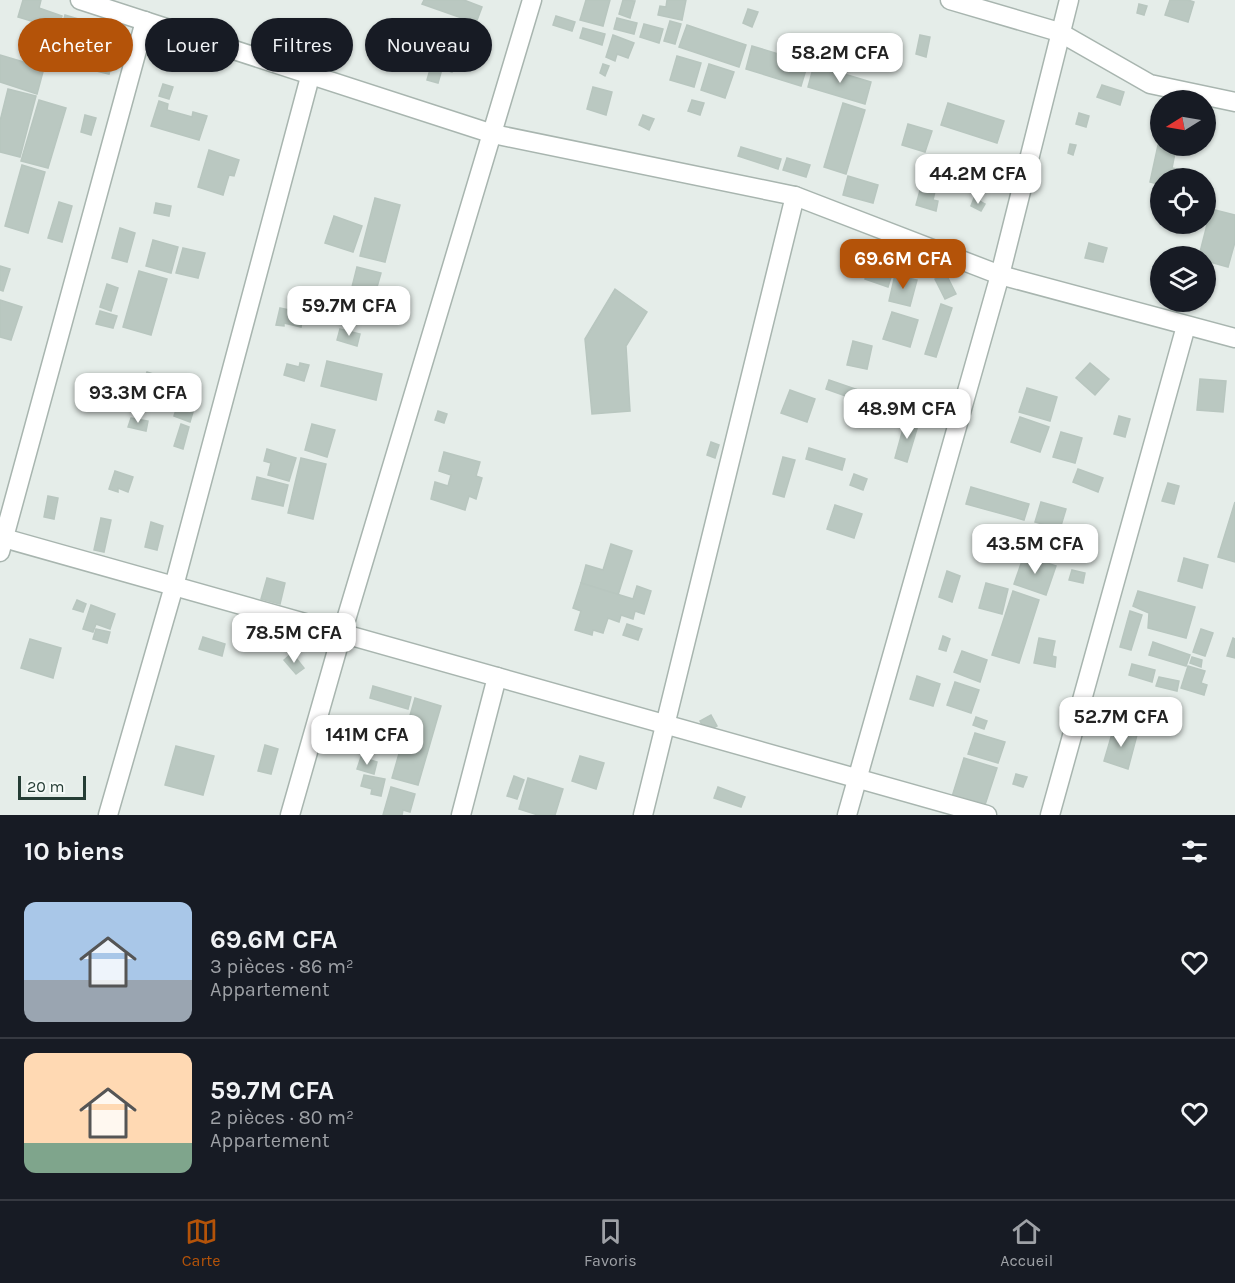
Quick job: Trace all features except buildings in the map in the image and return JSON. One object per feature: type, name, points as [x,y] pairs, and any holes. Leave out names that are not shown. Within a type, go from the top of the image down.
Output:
[{"type":"street","points":[[80,0],[145,21],[1,542],[174,586],[987,815]]},
{"type":"street","points":[[290,815],[342,633],[532,0]]},
{"type":"street","points":[[950,0],[1059,32],[1150,84],[1235,102]]},
{"type":"street","points":[[847,815],[1000,275],[1059,32],[1069,0]]},
{"type":"street","points":[[239,51],[493,134],[795,196],[1000,275],[1235,338]]},
{"type":"street","points":[[108,815],[174,586],[310,74]]},
{"type":"street","points":[[643,815],[795,196]]},
{"type":"street","points":[[1050,815],[1186,326]]},
{"type":"street","points":[[461,815],[497,677]]}]
